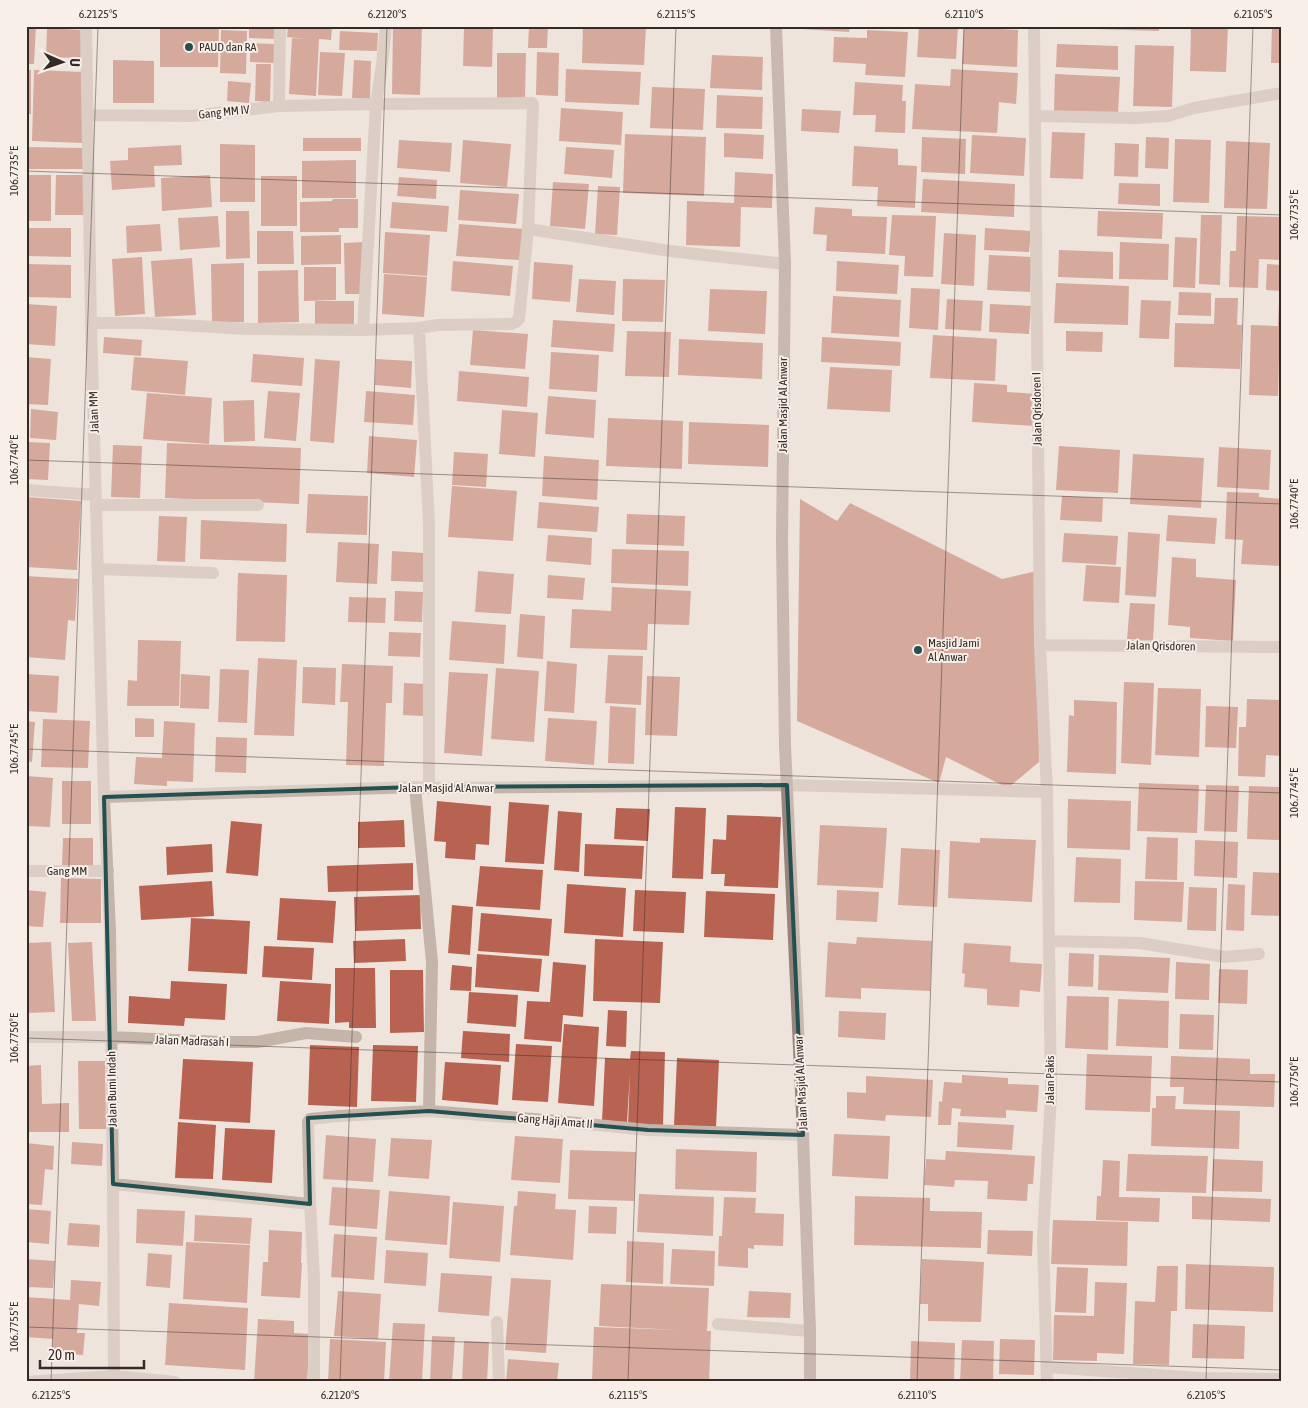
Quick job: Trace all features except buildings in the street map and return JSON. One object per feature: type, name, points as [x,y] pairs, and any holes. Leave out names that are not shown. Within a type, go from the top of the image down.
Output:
[{"type":"street","name":"Jalan MM","points":[[86,26],[91,322],[104,797]]},
{"type":"street","points":[[279,106],[280,26]]},
{"type":"street","points":[[363,330],[376,104],[386,26]]},
{"type":"street","name":"Jalan Masjid Al Anwar","points":[[776,26],[785,264],[782,541],[785,746],[803,1135],[810,1382]]},
{"type":"street","name":"Jalan Qrisdoren I","points":[[1034,26],[1040,644],[1047,792]]},
{"type":"street","points":[[1034,116],[1136,118],[1168,116],[1194,108],[1282,93]]},
{"type":"street","name":"Gang MM IV","points":[[88,115],[190,116],[279,106],[532,103],[528,229]]},
{"type":"street","points":[[91,322],[248,329],[363,330],[419,328],[437,325],[511,324],[519,319],[528,229],[670,252],[785,264]]},
{"type":"street","points":[[419,328],[429,524],[429,788]]},
{"type":"street","points":[[26,490],[96,500],[258,505]]},
{"type":"street","points":[[98,570],[213,574]]},
{"type":"street","name":"Jalan Qrisdoren","points":[[1040,644],[1282,647]]},
{"type":"street","name":"Jalan Masjid Al Anwar","points":[[104,797],[415,787],[787,785],[1047,792]]},
{"type":"street","points":[[415,787],[432,962],[429,1111]]},
{"type":"street","name":"Jalan Pakis","points":[[1047,792],[1050,1096],[1043,1237],[1047,1382]]},
{"type":"street","name":"Jalan Bumi Indah","points":[[104,797],[108,871],[111,1037],[114,1379]]},
{"type":"street","name":"Gang MM","points":[[26,871],[108,871]]},
{"type":"street","points":[[1049,941],[1140,943],[1225,957],[1259,954]]},
{"type":"street","name":"Jalan Madrasah I","points":[[26,1037],[111,1037],[258,1042],[306,1033],[356,1037]]},
{"type":"street","name":"Gang Haji Amat II","points":[[310,1204],[308,1122],[312,1118],[429,1111],[648,1130],[803,1135]]},
{"type":"street","points":[[113,1184],[310,1204],[314,1279],[314,1382]]},
{"type":"street","points":[[497,1322],[499,1382]]},
{"type":"street","points":[[718,1324],[810,1331]]},
{"type":"street","points":[[1047,1368],[1200,1378],[1282,1379]]},
{"type":"street","points":[[26,1382],[114,1379],[174,1382]]},
{"type":"highlighted area","points":[[787,785],[803,1135],[648,1130],[429,1111],[308,1118],[310,1204],[113,1184],[104,797],[415,787]]},
{"type":"place","name":"PAUD dan RA","points":[[189,47]]},
{"type":"place","name":"Masjid Jami Al Anwar","points":[[918,650]]}]
